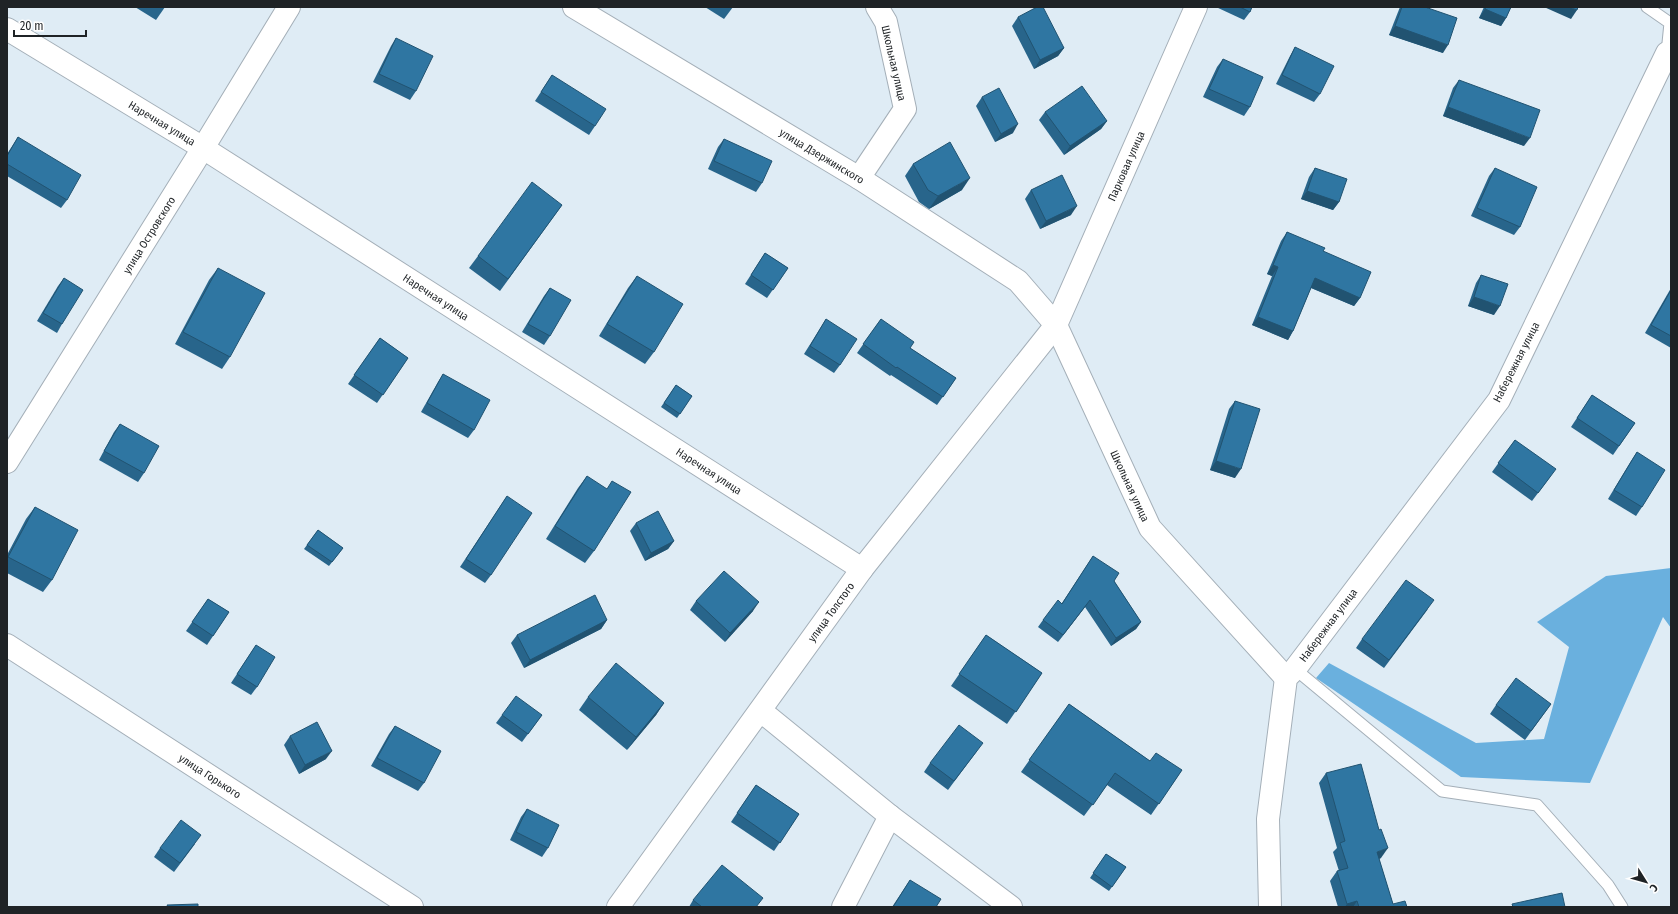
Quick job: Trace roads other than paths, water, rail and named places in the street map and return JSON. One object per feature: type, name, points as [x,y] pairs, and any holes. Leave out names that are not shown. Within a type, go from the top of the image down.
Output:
[{"type":"street","name":"улица Островского","points":[[7,462],[289,7]]},
{"type":"street","name":"улица Дзержинского","points":[[574,7],[859,178],[1018,281],[1056,325]]},
{"type":"street","name":"Школьная улица","points":[[859,178],[905,109],[886,22],[877,7]]},
{"type":"street","name":"Парковая улица","points":[[1056,325],[1196,7]]},
{"type":"street","name":"Наречная улица","points":[[7,28],[203,148],[862,569]]},
{"type":"street","name":"Набережная улица","points":[[1290,674],[1499,400],[1667,53]]},
{"type":"street","name":"Школьная улица","points":[[1056,325],[1150,528],[1290,674]]},
{"type":"street","name":"улица Толстого","points":[[618,907],[761,711],[862,569],[1056,325]]},
{"type":"street","name":"улица Горького","points":[[7,644],[412,907]]},
{"type":"street","points":[[1270,907],[1268,819],[1290,674]]},
{"type":"street","points":[[761,711],[890,816],[1011,907]]},
{"type":"street","points":[[843,907],[890,816]]},
{"type":"lane","points":[[1647,7],[1670,23],[1667,53]]},
{"type":"lane","points":[[1290,674],[1442,791],[1536,805],[1608,885],[1622,907]]}]
